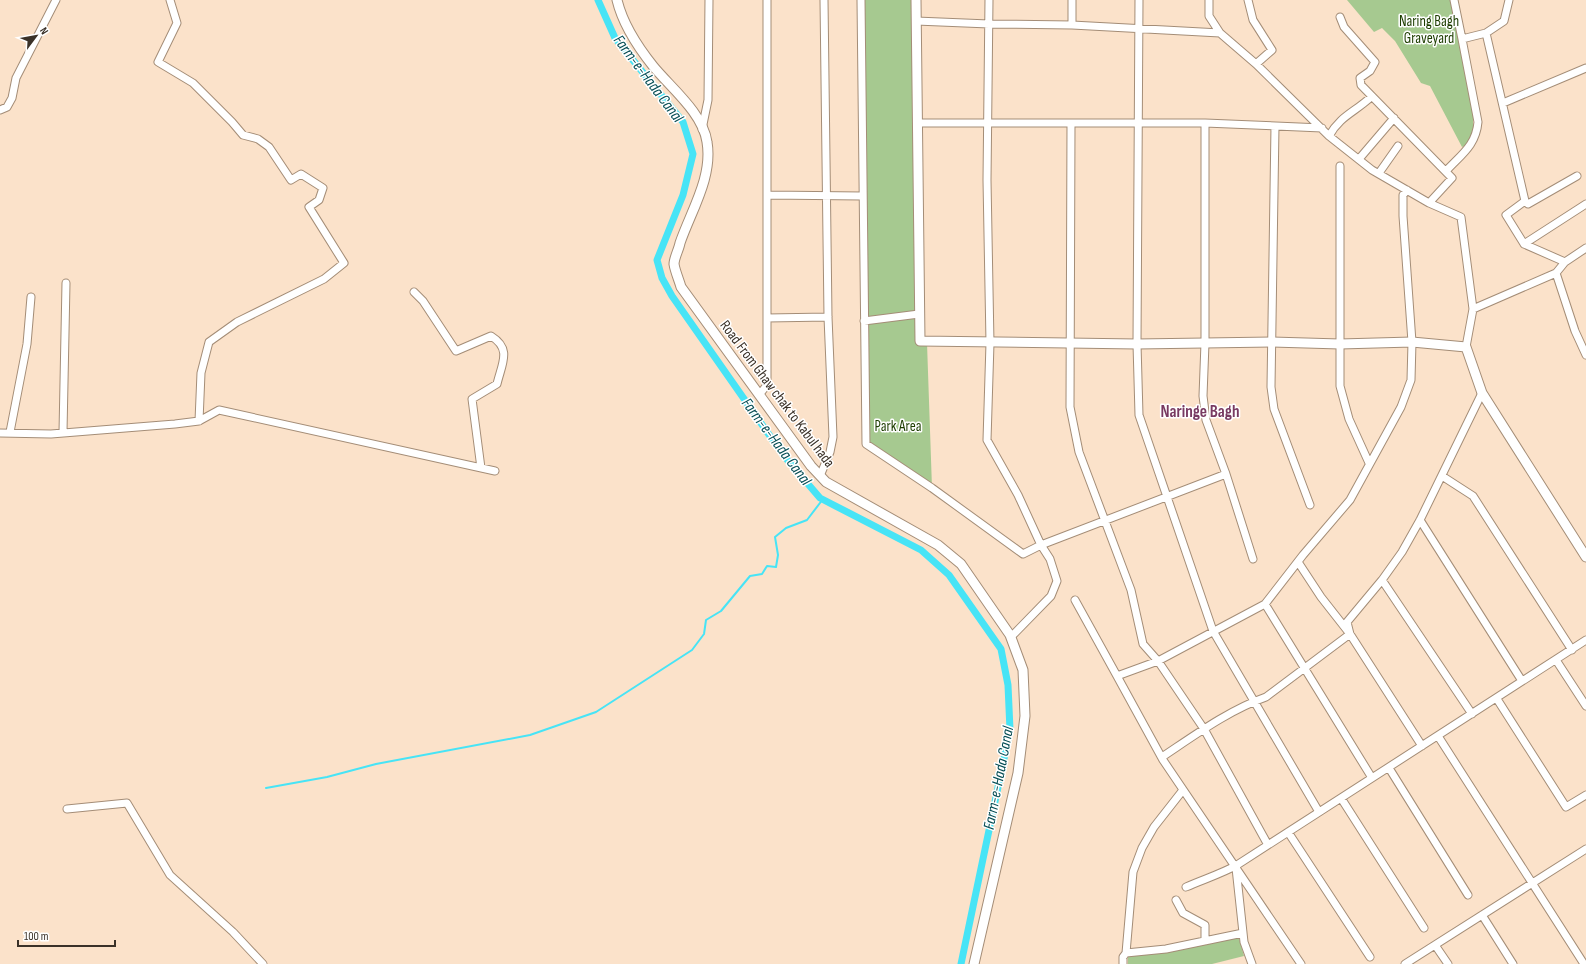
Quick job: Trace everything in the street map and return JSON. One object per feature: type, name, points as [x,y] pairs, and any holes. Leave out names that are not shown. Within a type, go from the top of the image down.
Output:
[{"type":"street","points":[[0,110],[7,107],[12,98],[16,78],[56,0]]},
{"type":"street","points":[[170,0],[177,23],[158,62],[193,83],[232,122],[243,136],[258,139],[269,147],[291,180],[301,174],[323,188],[319,200],[309,207],[344,263],[324,279],[237,322],[209,342],[200,373],[199,421]]},
{"type":"street","name":"Road From Ghaw chak to Kabul hada","points":[[617,0],[621,15],[634,40],[654,67],[677,91],[691,109],[707,141],[707,171],[686,225],[674,263],[681,287],[811,466],[820,476],[826,482],[938,545],[961,564],[1011,637],[1023,670],[1025,716],[1018,773],[975,964]]},
{"type":"street","points":[[702,129],[708,100],[709,0]]},
{"type":"street","points":[[759,395],[767,385],[767,0]]},
{"type":"street","points":[[820,476],[830,452],[833,437],[828,317],[824,0]]},
{"type":"street","points":[[861,0],[862,196],[866,444],[932,488],[1024,554],[1041,544],[1167,495],[1226,474]]},
{"type":"street","points":[[916,0],[920,341],[1136,344],[1272,342],[1340,344],[1412,342],[1466,347]]},
{"type":"street","points":[[989,0],[987,124],[990,343],[987,440],[1018,495],[1041,544],[1050,559],[1057,581],[1051,596],[1011,637]]},
{"type":"street","points":[[1072,0],[1072,25]]},
{"type":"street","points":[[1139,0],[1136,344],[1139,415],[1145,437],[1167,495],[1213,631],[1319,812]]},
{"type":"street","points":[[1210,0],[1209,16],[1220,33],[1256,64],[1329,136],[1379,173],[1429,203],[1460,217],[1473,309],[1466,347],[1482,393],[1586,557]]},
{"type":"street","points":[[1248,0],[1253,20],[1272,50],[1256,64]]},
{"type":"street","points":[[1447,170],[1474,141],[1478,122],[1454,0]]},
{"type":"street","points":[[1462,39],[1486,33],[1504,21],[1509,0]]},
{"type":"street","points":[[1340,18],[1344,27],[1375,62],[1370,71],[1360,78],[1361,86],[1447,170],[1452,178],[1429,203]]},
{"type":"street","points":[[916,21],[1072,25],[1220,33]]},
{"type":"street","points":[[1486,33],[1525,202]]},
{"type":"street","points":[[1503,103],[1586,68]]},
{"type":"street","points":[[1329,136],[1336,124],[1358,109],[1370,96]]},
{"type":"street","points":[[1359,159],[1394,118]]},
{"type":"street","points":[[917,123],[1205,123],[1322,128]]},
{"type":"street","points":[[1205,123],[1205,343],[1203,396],[1206,420],[1226,474],[1253,559]]},
{"type":"street","points":[[1071,124],[1070,407],[1079,452],[1130,590],[1144,644],[1204,729],[1268,845]]},
{"type":"street","points":[[1275,126],[1271,387],[1274,409],[1310,505]]},
{"type":"street","points":[[1379,173],[1398,146]]},
{"type":"street","points":[[1340,166],[1340,386],[1349,419],[1369,463]]},
{"type":"street","points":[[1565,262],[1524,244],[1506,215],[1525,202],[1528,204],[1577,176]]},
{"type":"street","points":[[1117,676],[1158,662],[1265,604],[1350,500],[1401,407],[1411,380],[1412,342],[1403,195],[1407,190]]},
{"type":"street","points":[[767,195],[862,196]]},
{"type":"street","points":[[1524,244],[1586,204]]},
{"type":"street","points":[[1473,309],[1556,273],[1565,262],[1586,248]]},
{"type":"street","points":[[1556,273],[1575,331],[1586,355]]},
{"type":"street","points":[[63,432],[66,283]]},
{"type":"street","points":[[414,292],[423,301],[456,351],[491,336],[500,342],[505,351],[497,384],[472,399],[481,468]]},
{"type":"street","points":[[10,432],[27,344],[31,297]]},
{"type":"street","points":[[864,321],[919,314]]},
{"type":"street","points":[[767,318],[828,317]]},
{"type":"street","points":[[1350,634],[1347,622],[1382,580],[1402,552],[1420,520],[1482,393]]},
{"type":"street","points":[[0,433],[51,434],[199,421],[219,410],[496,471]]},
{"type":"street","points":[[1442,476],[1473,496],[1572,650]]},
{"type":"street","points":[[1420,520],[1522,681]]},
{"type":"street","points":[[1298,562],[1321,597],[1350,634],[1422,746]]},
{"type":"street","points":[[1382,580],[1472,714]]},
{"type":"street","points":[[1075,600],[1162,757],[1301,964]]},
{"type":"street","points":[[1265,604],[1372,778]]},
{"type":"street","points":[[1162,757],[1204,729],[1253,701],[1266,697],[1350,634]]},
{"type":"street","points":[[1186,887],[1212,876],[1222,874],[1236,866],[1497,699],[1586,640]]},
{"type":"street","points":[[1556,660],[1586,706]]},
{"type":"street","points":[[1497,699],[1566,807],[1586,795]]},
{"type":"street","points":[[1438,736],[1584,964]]},
{"type":"street","points":[[1389,768],[1468,895]]},
{"type":"street","points":[[1123,964],[1123,957],[1126,953],[1133,872],[1154,827],[1183,790]]},
{"type":"street","points":[[1341,798],[1424,928]]},
{"type":"street","points":[[67,809],[127,803],[170,875],[233,932],[263,964]]},
{"type":"street","points":[[1288,832],[1370,958]]},
{"type":"street","points":[[1405,964],[1586,849]]},
{"type":"street","points":[[1236,866],[1243,933],[1252,964]]},
{"type":"street","points":[[1176,900],[1183,913],[1205,925],[1205,941]]},
{"type":"street","points":[[1482,915],[1513,964]]},
{"type":"street","points":[[1126,953],[1166,949],[1243,933]]},
{"type":"street","points":[[1435,945],[1448,964]]},
{"type":"green space","name":"Park Area","points":[[861,0],[916,0],[920,341],[927,343],[932,488],[866,444]]},
{"type":"green space","name":"Naring Bagh Graveyard","points":[[1347,0],[1452,0],[1473,112],[1473,134],[1466,145],[1462,147],[1430,86],[1421,83],[1395,41],[1382,28],[1374,32]]},
{"type":"green space","points":[[1239,938],[1244,956],[1212,964],[1128,964],[1128,955]]},
{"type":"waterway","name":"Farm-e-Hada Canal","points":[[598,0],[615,38],[683,122],[693,154],[683,195],[657,260],[662,278],[672,296],[784,456],[820,498],[921,550],[949,575],[1001,649],[1008,685],[1010,730],[961,964]]},
{"type":"waterway","points":[[266,788],[327,777],[376,764],[530,735],[596,712],[692,650],[704,634],[706,620],[721,611],[750,576],[762,574],[767,566],[776,567],[778,555],[775,537],[786,528],[807,520],[823,499]]},
{"type":"district","name":"Naringe Bagh","points":[[1200,412]]}]
